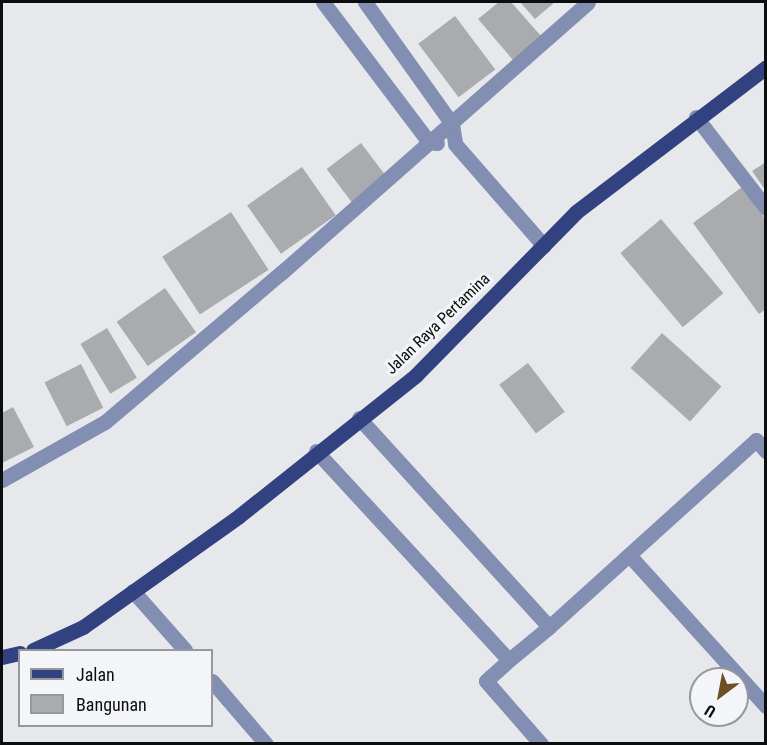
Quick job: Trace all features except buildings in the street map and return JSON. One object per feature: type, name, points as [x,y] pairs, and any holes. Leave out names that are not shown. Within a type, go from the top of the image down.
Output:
[{"type":"main road","name":"Jalan Raya Pertamina","points":[[37,649],[83,627],[239,516],[316,451],[416,375],[576,212],[696,117],[765,67]]},
{"type":"main road","points":[[2,657],[18,653]]},
{"type":"street","points":[[323,2],[429,142],[458,148]]},
{"type":"street","points":[[365,2],[452,124],[458,148],[544,246]]},
{"type":"street","points":[[2,480],[105,422],[452,124],[588,2]]},
{"type":"street","points":[[696,117],[765,208]]},
{"type":"street","points":[[359,418],[549,627]]},
{"type":"street","points":[[541,744],[486,681],[756,440],[765,451]]},
{"type":"street","points":[[316,451],[509,660]]},
{"type":"street","points":[[629,555],[765,706]]},
{"type":"street","points":[[133,591],[183,649]]},
{"type":"street","points":[[213,682],[266,744]]}]
